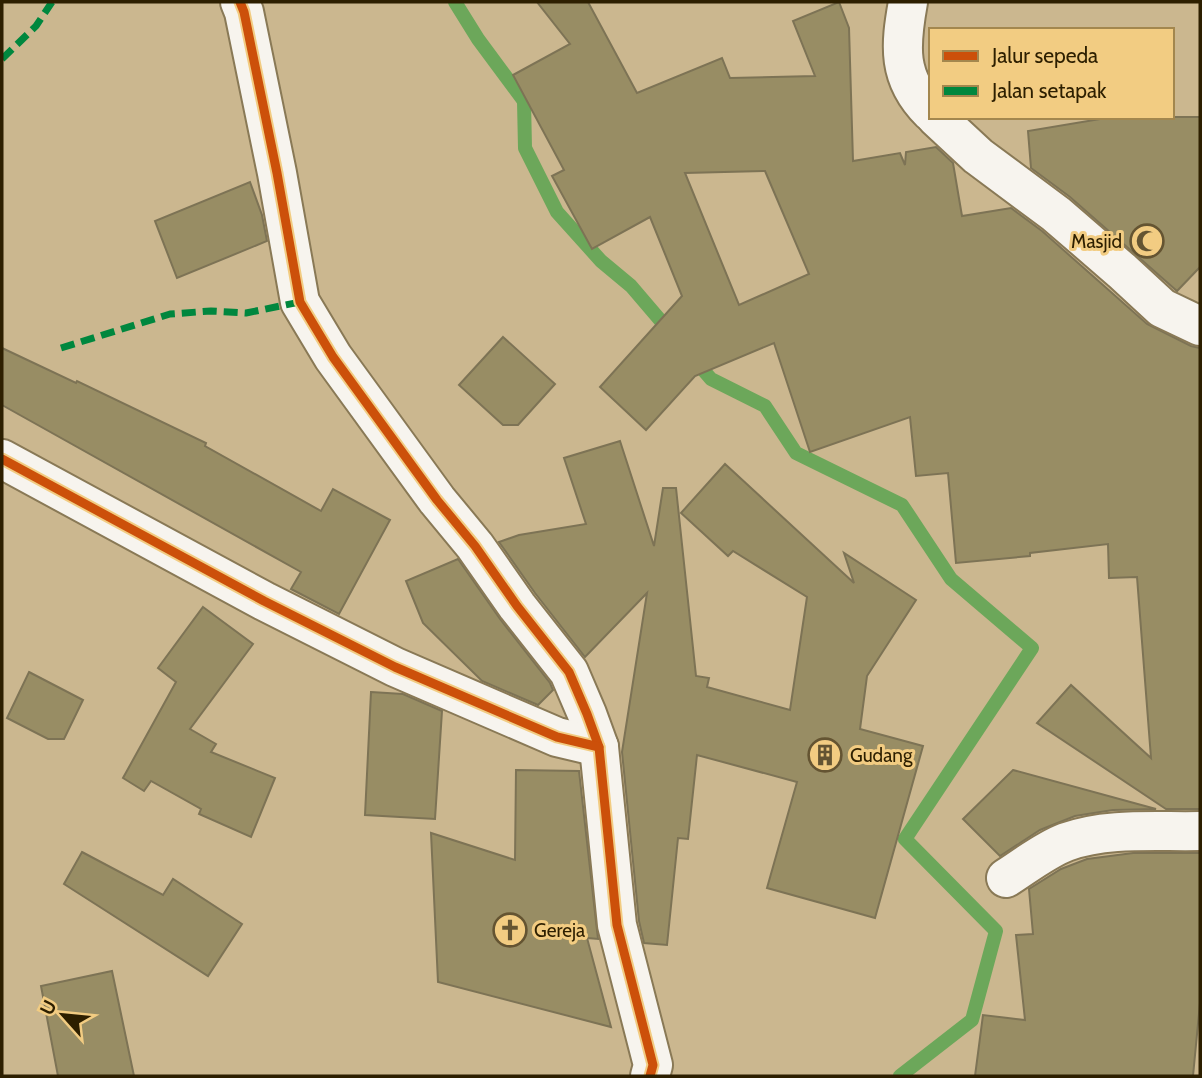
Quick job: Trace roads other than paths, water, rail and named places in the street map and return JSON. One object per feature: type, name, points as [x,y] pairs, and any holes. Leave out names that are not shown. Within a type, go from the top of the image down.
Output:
[{"type":"street","points":[[240,2],[277,173],[300,302],[333,357],[436,500],[475,546],[540,637],[569,672],[598,747],[617,925],[653,1065],[650,1076]]},
{"type":"street","points":[[908,2],[903,32],[907,78],[912,90],[929,110]]},
{"type":"street","points":[[938,119],[978,156],[1056,214],[1162,308],[1200,326]]},
{"type":"street","points":[[2,459],[264,601],[395,667],[557,737],[598,747]]},
{"type":"street","points":[[1006,878],[1070,841],[1106,834],[1200,831]]},
{"type":"waterway","points":[[455,2],[478,39],[524,101],[525,148],[557,212],[601,261],[631,286],[672,334]]},
{"type":"waterway","points":[[692,357],[711,379],[765,406],[796,453],[902,505],[951,579],[1032,648],[905,839],[996,931],[972,1020],[900,1076]]},
{"type":"place","name":"Masjid","points":[[1147,241]]},
{"type":"place","name":"Gudang","points":[[825,755]]},
{"type":"place","name":"Gereja","points":[[510,930]]}]
